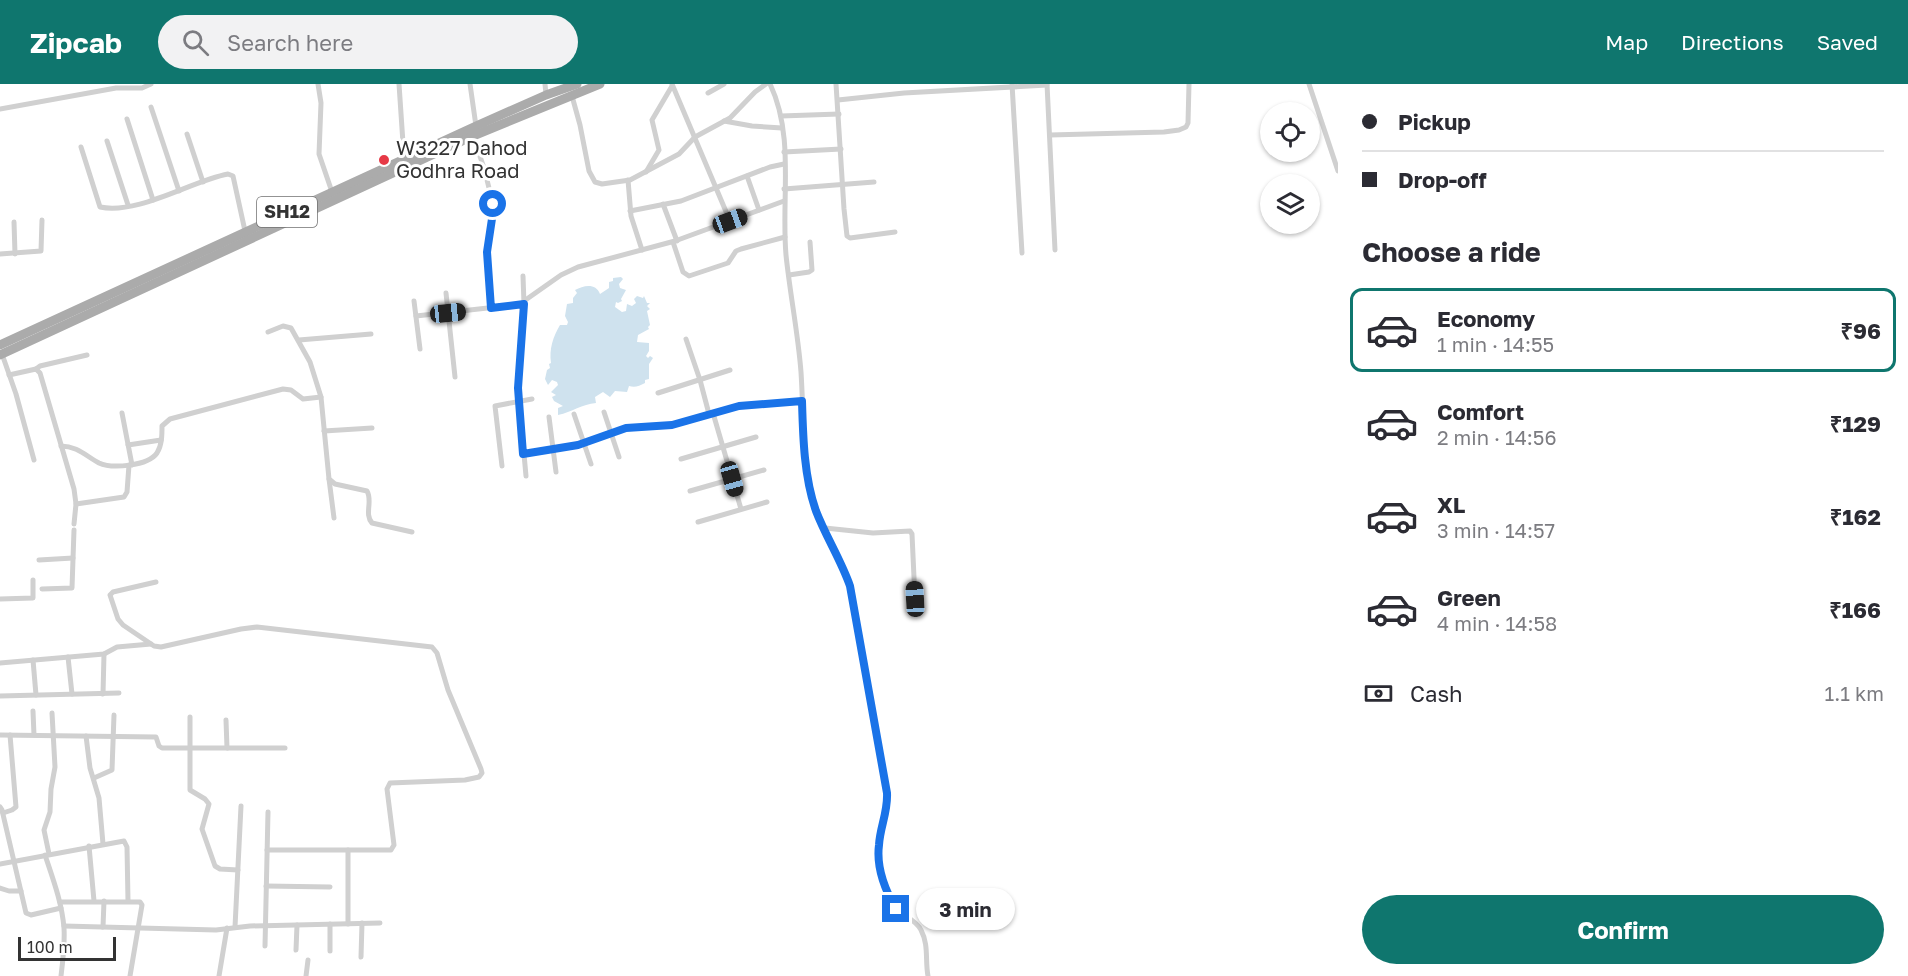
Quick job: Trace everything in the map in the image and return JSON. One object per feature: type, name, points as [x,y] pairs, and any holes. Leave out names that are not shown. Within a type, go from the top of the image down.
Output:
[{"type":"main road","name":"SH12","points":[[1,351],[245,231],[546,95],[577,84]]},
{"type":"main road","points":[[1,351],[473,136],[600,84]]},
{"type":"street","points":[[0,109],[116,88],[142,88],[151,84]]},
{"type":"street","points":[[318,84],[321,103],[319,154],[332,192]]},
{"type":"street","points":[[399,84],[404,158]]},
{"type":"street","points":[[470,84],[476,126]]},
{"type":"street","points":[[545,84],[546,95]]},
{"type":"street","points":[[708,93],[724,84]]},
{"type":"street","points":[[572,96],[589,171],[595,182],[602,184],[628,180],[679,154],[695,137],[724,121],[755,92],[768,84],[781,116],[784,152],[785,237],[801,372],[803,440],[810,485],[816,510],[845,570],[850,586],[887,793],[888,806],[879,845],[883,879],[886,891],[896,909],[914,921],[921,929],[927,949],[928,976]]},
{"type":"street","points":[[836,84],[848,237],[895,232]]},
{"type":"street","points":[[1050,135],[1164,132],[1183,129],[1188,123],[1189,84]]},
{"type":"street","points":[[1309,84],[1338,171]]},
{"type":"street","points":[[672,85],[730,221]]},
{"type":"street","points":[[645,173],[659,150],[652,120],[672,85]]},
{"type":"street","points":[[838,100],[981,86],[1047,85],[1055,250]]},
{"type":"street","points":[[1012,86],[1022,253]]},
{"type":"street","points":[[151,107],[179,190]]},
{"type":"street","points":[[781,116],[839,114]]},
{"type":"street","points":[[127,119],[153,200]]},
{"type":"street","points":[[724,121],[782,129]]},
{"type":"street","points":[[187,134],[203,182]]},
{"type":"street","points":[[473,136],[484,168],[493,212],[487,252],[491,308]]},
{"type":"street","points":[[107,141],[128,205]]},
{"type":"street","points":[[81,147],[100,207],[117,207],[153,200],[228,174],[233,176],[245,231]]},
{"type":"street","points":[[784,152],[841,149]]},
{"type":"street","points":[[630,211],[681,201],[770,167],[784,164]]},
{"type":"street","points":[[747,176],[759,210]]},
{"type":"street","points":[[628,180],[630,211],[642,250]]},
{"type":"street","points":[[784,189],[874,182]]},
{"type":"street","points":[[416,316],[524,302],[571,270],[675,241],[784,201]]},
{"type":"street","points":[[663,204],[683,272],[689,276],[728,263],[736,251],[785,237]]},
{"type":"street","points":[[0,255],[41,251],[42,220]]},
{"type":"street","points":[[14,222],[15,254]]},
{"type":"street","points":[[789,275],[812,270],[810,242]]},
{"type":"street","points":[[524,276],[518,402],[526,476]]},
{"type":"street","points":[[446,293],[455,377]]},
{"type":"street","points":[[414,301],[420,349]]},
{"type":"street","points":[[268,332],[287,326],[291,328],[310,362],[321,397],[334,518]]},
{"type":"street","points":[[299,340],[371,334]]},
{"type":"street","points":[[686,339],[723,446],[741,509]]},
{"type":"street","points":[[1,351],[16,394],[34,460]]},
{"type":"street","points":[[9,375],[87,355]]},
{"type":"street","points":[[36,369],[40,373],[74,489],[76,504],[72,588],[42,589]]},
{"type":"street","points":[[658,393],[730,370]]},
{"type":"street","points":[[61,446],[76,448],[101,464],[130,465],[152,459],[157,453],[161,440],[162,426],[170,419],[283,389],[291,390],[303,399],[321,397]]},
{"type":"street","points":[[502,466],[495,406],[532,399]]},
{"type":"street","points":[[523,454],[584,442],[630,427],[672,425],[739,406],[802,401]]},
{"type":"street","points":[[604,412],[620,457]]},
{"type":"street","points":[[76,504],[124,497],[127,492],[130,465],[122,413]]},
{"type":"street","points":[[574,414],[591,464]]},
{"type":"street","points":[[549,417],[556,472]]},
{"type":"street","points":[[324,431],[372,428]]},
{"type":"street","points":[[681,459],[756,437]]},
{"type":"street","points":[[128,445],[161,440]]},
{"type":"street","points":[[690,491],[764,470]]},
{"type":"street","points":[[329,479],[335,484],[367,491],[370,499],[368,517],[372,523],[412,532]]},
{"type":"street","points":[[698,522],[767,502]]},
{"type":"street","points":[[825,528],[873,532],[910,531],[915,599]]},
{"type":"street","points":[[39,560],[73,558]]},
{"type":"street","points":[[0,599],[33,598],[33,580]]},
{"type":"street","points":[[151,644],[123,625],[118,619],[110,595],[113,592],[156,582]]},
{"type":"street","points":[[0,663],[104,654],[117,647],[151,644],[166,647],[257,627],[432,647],[482,773],[479,777],[465,780],[390,783],[387,789],[393,848],[384,850],[267,850]]},
{"type":"street","points":[[103,694],[104,654]]},
{"type":"street","points":[[68,657],[72,694]]},
{"type":"street","points":[[33,660],[36,695]]},
{"type":"street","points":[[0,696],[119,693]]},
{"type":"street","points":[[33,711],[34,735]]},
{"type":"street","points":[[52,713],[55,767],[50,812],[44,830],[47,854],[64,926],[61,976]]},
{"type":"street","points":[[94,778],[112,770],[114,715]]},
{"type":"street","points":[[190,717],[190,790],[209,804],[202,829],[215,866],[220,869],[238,870]]},
{"type":"street","points":[[225,720],[227,748]]},
{"type":"street","points":[[0,735],[156,737],[160,747],[285,748]]},
{"type":"street","points":[[3,813],[16,807],[10,735]]},
{"type":"street","points":[[86,736],[90,768],[99,798],[103,844]]},
{"type":"street","points":[[235,927],[241,806]]},
{"type":"street","points":[[0,807],[27,914],[61,909]]},
{"type":"street","points":[[265,946],[268,812]]},
{"type":"street","points":[[0,864],[120,841],[126,843],[128,901]]},
{"type":"street","points":[[89,846],[94,901]]},
{"type":"street","points":[[348,850],[348,924]]},
{"type":"street","points":[[267,885],[330,887]]},
{"type":"street","points":[[0,888],[21,891]]},
{"type":"street","points":[[103,927],[104,901]]},
{"type":"street","points":[[60,902],[138,901],[142,903],[130,976]]},
{"type":"street","points":[[361,957],[362,923]]},
{"type":"street","points":[[64,926],[216,930],[235,927],[380,923]]},
{"type":"street","points":[[330,924],[330,951]]},
{"type":"street","points":[[296,950],[297,925]]},
{"type":"street","points":[[219,976],[227,928]]},
{"type":"street","points":[[306,976],[308,960]]},
{"type":"water","points":[[613,278],[623,279],[619,284],[620,288],[626,290],[622,301],[616,302],[615,307],[622,312],[626,311],[627,304],[632,306],[636,303],[634,299],[637,296],[643,298],[644,296],[647,303],[650,303],[647,306],[650,309],[647,311],[649,329],[638,335],[637,342],[649,343],[646,356],[653,358],[649,364],[649,379],[639,386],[629,386],[627,392],[615,391],[610,397],[603,392],[595,397],[596,403],[558,415],[558,408],[563,406],[554,401],[552,397],[556,395],[551,392],[558,385],[557,382],[552,380],[548,385],[545,379],[547,370],[550,368],[551,348],[555,334],[560,325],[567,325],[568,322],[565,316],[567,304],[573,303],[573,298],[577,293],[575,290],[589,286],[596,288],[600,294],[609,288],[609,282],[613,281]]},
{"type":"place","name":"W3227 Dahod Godhra Road","points":[[384,160]]},
{"type":"route","points":[[493,204],[487,244],[491,308],[524,304],[518,388],[523,454],[578,445],[630,427],[672,425],[739,406],[802,401],[803,440],[816,510],[845,570],[850,586],[887,793],[888,806],[881,831],[879,859],[886,891],[896,909]]}]
